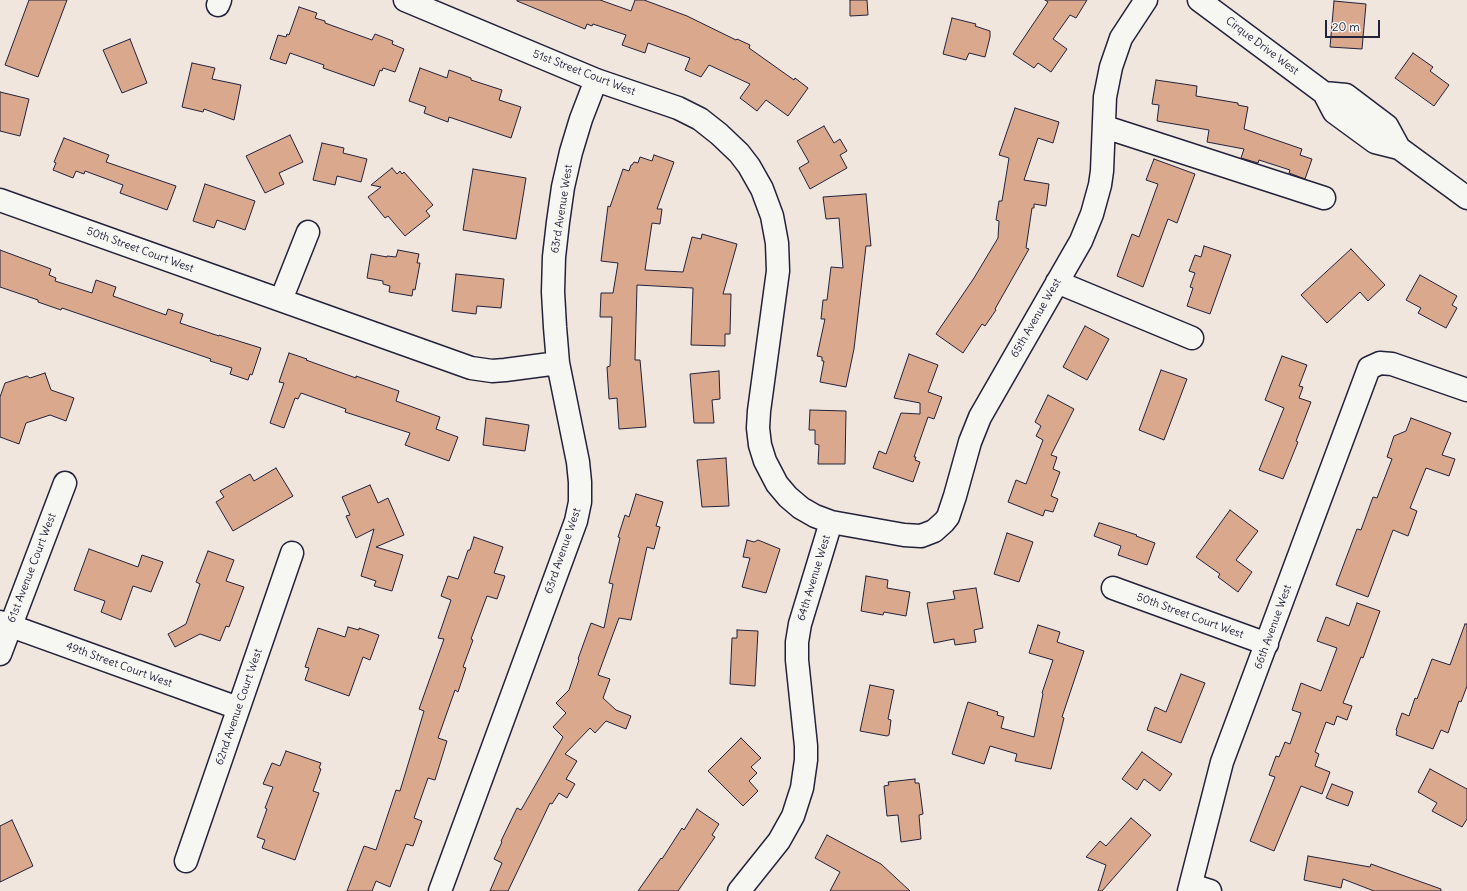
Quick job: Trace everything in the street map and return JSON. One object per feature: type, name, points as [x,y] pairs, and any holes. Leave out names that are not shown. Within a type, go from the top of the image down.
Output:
[{"type":"street","name":"51st Street Court West","points":[[405,0],[596,80],[678,108],[700,120],[720,134],[749,166]]},
{"type":"street","name":"65th Avenue West","points":[[831,522],[904,535],[921,536],[934,531],[948,517],[970,442],[980,417],[1081,241],[1092,214],[1100,185],[1105,127],[1105,97],[1111,67],[1121,38],[1146,0]]},
{"type":"street","name":"Cirque Drive West","points":[[1199,0],[1324,93],[1334,112],[1375,142],[1399,148],[1467,198]]},
{"type":"street","name":"63rd Avenue West","points":[[440,891],[576,521],[580,502],[578,462],[558,363],[553,292],[554,257],[563,187],[571,152],[581,119],[596,80]]},
{"type":"street","points":[[1105,127],[1324,198]]},
{"type":"street","name":"64th Avenue West","points":[[739,891],[779,841],[793,816],[802,788],[806,760],[806,746],[796,660],[797,642],[800,624],[831,522],[815,516],[801,508],[788,497],[777,484],[765,461],[760,445],[758,428],[759,411],[778,271],[777,243],[772,216],[767,202],[762,189],[749,166]]},
{"type":"street","name":"50th Street Court West","points":[[0,200],[472,368],[492,371],[558,363]]},
{"type":"street","points":[[281,300],[308,232]]},
{"type":"street","points":[[1057,282],[1192,338]]},
{"type":"street","name":"66th Avenue West","points":[[1197,889],[1222,762],[1369,368],[1380,363],[1392,364],[1467,390]]},
{"type":"street","name":"61st Avenue Court West","points":[[0,654],[5,624],[65,482]]},
{"type":"street","name":"62nd Avenue Court West","points":[[186,862],[292,553]]},
{"type":"street","name":"50th Street Court West","points":[[1113,588],[1267,644]]},
{"type":"street","name":"49th Street Court West","points":[[5,624],[238,708]]},
{"type":"building","points":[[29,0],[67,0],[38,77],[5,65]]},
{"type":"building","points":[[517,0],[600,0],[631,11],[635,0],[644,0],[687,16],[736,40],[737,39],[750,45],[749,48],[794,80],[795,78],[808,88],[788,116],[766,100],[757,111],[740,98],[750,84],[709,65],[701,77],[685,70],[690,58],[648,43],[645,53],[622,45],[626,35],[593,24],[592,26],[587,24],[585,29]]},
{"type":"building","points":[[850,0],[867,0],[868,15],[850,16]]},
{"type":"building","points":[[1045,0],[1087,0],[1076,18],[1070,15],[1053,39],[1067,49],[1051,72],[1038,63],[1034,68],[1013,54],[1048,2]]},
{"type":"building","points":[[1334,1],[1366,4],[1362,49],[1330,47]]},
{"type":"building","points":[[299,7],[317,13],[315,18],[325,21],[325,23],[372,40],[375,34],[393,41],[392,44],[404,49],[395,72],[383,68],[382,71],[380,70],[374,86],[323,68],[324,65],[290,53],[286,64],[270,59],[278,35],[286,37],[287,34],[289,35]]},
{"type":"building","points":[[952,18],[976,24],[975,26],[990,31],[985,57],[969,53],[966,60],[943,54]]},
{"type":"building","points":[[130,39],[147,83],[122,93],[103,50]]},
{"type":"building","points":[[1413,53],[1433,67],[1430,71],[1449,85],[1434,106],[1395,78]]},
{"type":"building","points":[[192,63],[215,68],[212,79],[241,85],[234,120],[204,109],[203,112],[182,107]]},
{"type":"building","points":[[420,68],[447,78],[449,70],[471,78],[471,80],[502,90],[499,100],[521,107],[511,138],[449,117],[448,122],[424,113],[426,107],[409,101]]},
{"type":"building","points":[[1156,80],[1197,86],[1196,96],[1238,103],[1238,105],[1248,107],[1244,129],[1302,149],[1300,155],[1312,159],[1305,179],[1289,173],[1290,170],[1259,160],[1258,163],[1241,158],[1244,149],[1207,142],[1209,130],[1157,121],[1159,105],[1152,104]]},
{"type":"building","points":[[0,92],[29,99],[20,136],[0,131]]},
{"type":"building","points":[[1015,108],[1059,122],[1053,143],[1038,138],[1024,180],[1049,184],[1046,206],[1034,204],[1034,208],[1032,208],[1026,248],[1029,249],[995,309],[996,310],[985,326],[982,324],[963,353],[936,334],[974,278],[998,238],[999,221],[996,220],[999,201],[1002,201],[1009,158],[999,155]]},
{"type":"building","points":[[824,126],[834,143],[840,139],[847,151],[840,155],[847,168],[810,189],[799,168],[809,162],[797,141]]},
{"type":"building","points":[[290,135],[303,162],[279,173],[284,184],[265,193],[246,156]]},
{"type":"building","points":[[64,138],[109,155],[106,162],[176,186],[167,210],[120,193],[123,185],[85,171],[84,174],[76,171],[73,178],[53,170],[56,163],[54,162]]},
{"type":"building","points":[[322,143],[344,148],[343,153],[367,159],[361,182],[337,176],[335,185],[313,180]]},
{"type":"building","points":[[654,155],[674,162],[657,209],[662,209],[660,224],[652,223],[645,270],[683,272],[692,237],[701,239],[702,234],[737,244],[723,294],[731,294],[730,334],[725,334],[725,346],[691,345],[693,288],[637,285],[635,360],[640,360],[646,427],[619,429],[617,398],[609,399],[607,367],[610,366],[612,317],[600,317],[601,293],[613,293],[618,263],[601,261],[608,206],[610,207],[623,169],[629,171],[634,162],[638,163],[640,157],[652,161]]},
{"type":"building","points":[[1154,159],[1195,174],[1177,223],[1168,219],[1143,287],[1117,276],[1132,234],[1139,237],[1158,184],[1146,180]]},
{"type":"building","points":[[392,168],[397,174],[400,171],[402,174],[404,172],[433,205],[426,211],[430,216],[405,236],[388,216],[385,218],[368,197],[381,187],[371,185]]},
{"type":"building","points":[[473,169],[526,178],[516,239],[463,230]]},
{"type":"building","points":[[205,184],[255,201],[245,230],[217,220],[214,228],[193,221]]},
{"type":"building","points":[[866,194],[871,246],[866,246],[854,349],[846,387],[820,382],[824,361],[822,361],[822,357],[817,356],[825,319],[821,319],[823,300],[827,300],[831,267],[843,268],[839,218],[826,219],[823,197]]},
{"type":"building","points":[[1204,246],[1231,255],[1210,314],[1187,306],[1193,288],[1190,287],[1195,273],[1189,271],[1195,255],[1201,257]]},
{"type":"building","points":[[1351,249],[1385,285],[1368,301],[1360,292],[1327,323],[1301,295]]},
{"type":"building","points":[[0,250],[51,269],[49,275],[56,278],[55,281],[92,293],[96,280],[116,287],[113,296],[166,315],[168,309],[183,314],[180,323],[261,348],[252,375],[250,374],[248,380],[230,374],[232,368],[210,361],[211,359],[62,308],[61,310],[38,302],[38,300],[0,287]]},
{"type":"building","points":[[398,250],[419,254],[417,263],[420,263],[415,290],[413,289],[412,296],[389,292],[390,286],[383,284],[383,281],[367,278],[371,254],[396,257]]},
{"type":"building","points":[[456,274],[504,279],[501,308],[477,306],[476,314],[452,311]]},
{"type":"building","points":[[1420,275],[1457,296],[1452,305],[1457,308],[1446,328],[1418,313],[1421,308],[1406,300]]},
{"type":"building","points":[[1085,326],[1109,339],[1087,380],[1063,367]]},
{"type":"building","points":[[289,353],[356,378],[356,376],[399,391],[396,401],[440,417],[436,429],[458,437],[449,461],[405,445],[410,433],[345,412],[346,409],[301,393],[298,399],[295,398],[284,428],[270,423],[284,383],[279,382]]},
{"type":"building","points":[[909,354],[938,365],[928,392],[942,397],[934,419],[928,417],[914,457],[916,457],[915,460],[920,462],[913,482],[873,468],[879,451],[886,454],[901,413],[920,414],[920,403],[894,398]]},
{"type":"building","points":[[1282,356],[1307,365],[1299,386],[1303,387],[1299,398],[1311,402],[1296,441],[1298,442],[1283,479],[1259,470],[1284,408],[1265,400]]},
{"type":"building","points":[[1161,370],[1187,379],[1164,440],[1139,430]]},
{"type":"building","points":[[719,371],[720,399],[712,400],[714,423],[694,423],[690,374]]},
{"type":"building","points":[[45,373],[51,390],[74,398],[66,421],[50,415],[26,423],[19,444],[0,437],[0,397],[5,383],[27,376],[30,378]]},
{"type":"building","points":[[1048,395],[1074,409],[1051,455],[1057,457],[1053,469],[1060,472],[1051,496],[1058,499],[1053,512],[1045,510],[1043,516],[1008,502],[1016,480],[1026,484],[1043,440],[1036,436],[1041,426],[1035,422]]},
{"type":"building","points":[[810,410],[846,411],[845,464],[818,464],[819,445],[815,444],[815,430],[809,430]]},
{"type":"building","points":[[486,418],[529,425],[525,451],[483,445]]},
{"type":"building","points":[[1411,418],[1451,433],[1442,455],[1455,459],[1449,476],[1426,468],[1410,508],[1417,511],[1408,536],[1393,530],[1368,597],[1336,585],[1357,529],[1361,530],[1373,497],[1377,498],[1392,459],[1387,457],[1394,436],[1406,431]]},
{"type":"building","points":[[726,458],[729,506],[702,507],[697,460]]},
{"type":"building","points":[[276,468],[293,496],[233,531],[216,502],[224,497],[220,491],[250,474],[254,481]]},
{"type":"building","points":[[370,485],[378,503],[388,498],[404,535],[376,547],[403,555],[392,591],[374,586],[376,581],[361,576],[374,529],[356,538],[346,516],[350,515],[342,497]]},
{"type":"building","points":[[636,494],[663,502],[656,526],[660,527],[654,549],[647,547],[631,620],[619,618],[598,675],[610,679],[603,698],[616,710],[631,716],[626,729],[606,721],[595,733],[590,728],[565,754],[577,761],[566,779],[575,784],[567,798],[559,793],[552,804],[550,803],[508,891],[490,891],[502,863],[494,859],[502,842],[501,841],[517,808],[521,810],[563,737],[553,727],[566,713],[556,703],[569,690],[591,623],[604,628],[613,584],[609,583],[620,538],[618,537],[625,515],[629,517]]},
{"type":"building","points":[[1230,510],[1258,531],[1236,560],[1252,572],[1238,592],[1218,577],[1220,574],[1196,557]]},
{"type":"building","points":[[1099,523],[1137,535],[1136,536],[1155,543],[1147,565],[1118,555],[1121,546],[1094,536]]},
{"type":"building","points":[[1007,533],[1033,542],[1019,582],[994,574]]},
{"type":"building","points":[[474,537],[503,547],[494,573],[505,576],[497,599],[487,596],[471,639],[473,640],[463,667],[466,668],[458,692],[455,690],[438,738],[447,741],[435,780],[428,778],[414,818],[422,821],[413,846],[406,844],[390,887],[376,881],[372,891],[347,891],[364,846],[376,850],[396,790],[400,791],[424,711],[419,709],[444,639],[438,638],[451,600],[441,596],[448,576],[458,579]]},
{"type":"building","points":[[747,540],[754,542],[758,540],[780,549],[766,593],[742,587],[750,558],[743,557]]},
{"type":"building","points":[[89,549],[138,567],[142,555],[163,562],[151,592],[133,586],[121,620],[101,612],[105,601],[74,590]]},
{"type":"building","points":[[208,551],[234,560],[226,581],[244,587],[229,627],[226,626],[220,641],[200,634],[175,647],[168,634],[186,624],[200,584],[196,582]]},
{"type":"building","points":[[866,576],[888,580],[887,588],[910,592],[906,616],[884,612],[883,615],[861,611]]},
{"type":"building","points":[[976,588],[983,628],[974,630],[976,642],[955,645],[954,639],[934,643],[927,603],[955,599],[953,591]]},
{"type":"building","points":[[1357,603],[1380,611],[1363,658],[1361,657],[1343,703],[1352,706],[1347,720],[1337,716],[1334,725],[1326,722],[1315,752],[1319,754],[1315,766],[1330,772],[1322,794],[1301,786],[1274,851],[1250,841],[1275,777],[1269,775],[1276,756],[1279,757],[1285,742],[1290,744],[1301,713],[1292,710],[1301,683],[1321,691],[1337,648],[1317,641],[1326,617],[1349,626]]},
{"type":"building","points":[[1465,624],[1467,624],[1467,686],[1461,702],[1459,701],[1448,733],[1441,730],[1433,749],[1396,735],[1396,730],[1402,713],[1409,716],[1432,659],[1450,665]]},
{"type":"building","points":[[1038,625],[1060,632],[1057,642],[1084,651],[1062,717],[1064,718],[1051,769],[1015,761],[1017,754],[990,746],[984,764],[952,754],[968,702],[998,712],[997,715],[1004,717],[1001,728],[1034,737],[1042,693],[1053,660],[1029,653]]},
{"type":"building","points":[[348,627],[359,630],[359,628],[379,635],[370,660],[363,657],[349,696],[305,680],[309,668],[305,667],[318,628],[345,637]]},
{"type":"building","points":[[737,630],[758,631],[755,686],[730,684],[732,638],[737,638]]},
{"type":"building","points":[[1181,674],[1205,683],[1181,743],[1147,730],[1155,707],[1166,712]]},
{"type":"building","points":[[870,685],[894,690],[888,719],[891,720],[889,735],[887,736],[860,731]]},
{"type":"building","points":[[741,738],[761,758],[751,767],[757,773],[749,781],[758,791],[743,806],[708,771]]},
{"type":"building","points":[[286,751],[321,763],[319,768],[321,769],[313,791],[319,793],[295,860],[262,848],[265,840],[257,837],[267,809],[265,808],[273,787],[263,784],[272,763],[280,766]]},
{"type":"building","points":[[1142,752],[1172,774],[1160,791],[1144,779],[1137,790],[1122,779]]},
{"type":"building","points":[[1430,769],[1467,789],[1467,819],[1462,827],[1432,811],[1437,803],[1418,792]]},
{"type":"building","points":[[915,779],[915,783],[919,783],[923,814],[919,815],[921,839],[901,842],[898,815],[887,816],[884,786],[889,785],[888,782]]},
{"type":"building","points":[[1332,784],[1353,792],[1348,806],[1326,798]]},
{"type":"building","points":[[697,809],[719,824],[712,835],[715,837],[678,891],[638,891],[661,858],[662,859],[682,828],[684,830]]},
{"type":"building","points":[[1131,818],[1151,835],[1102,891],[1098,891],[1106,865],[1086,857],[1100,841],[1106,846]]},
{"type":"building","points":[[12,820],[33,866],[0,882],[0,826]]},
{"type":"building","points":[[827,835],[881,864],[910,891],[830,891],[840,872],[815,858]]},
{"type":"building","points":[[1308,856],[1370,867],[1371,864],[1441,889],[1441,891],[1374,891],[1343,879],[1341,888],[1304,880]]}]
